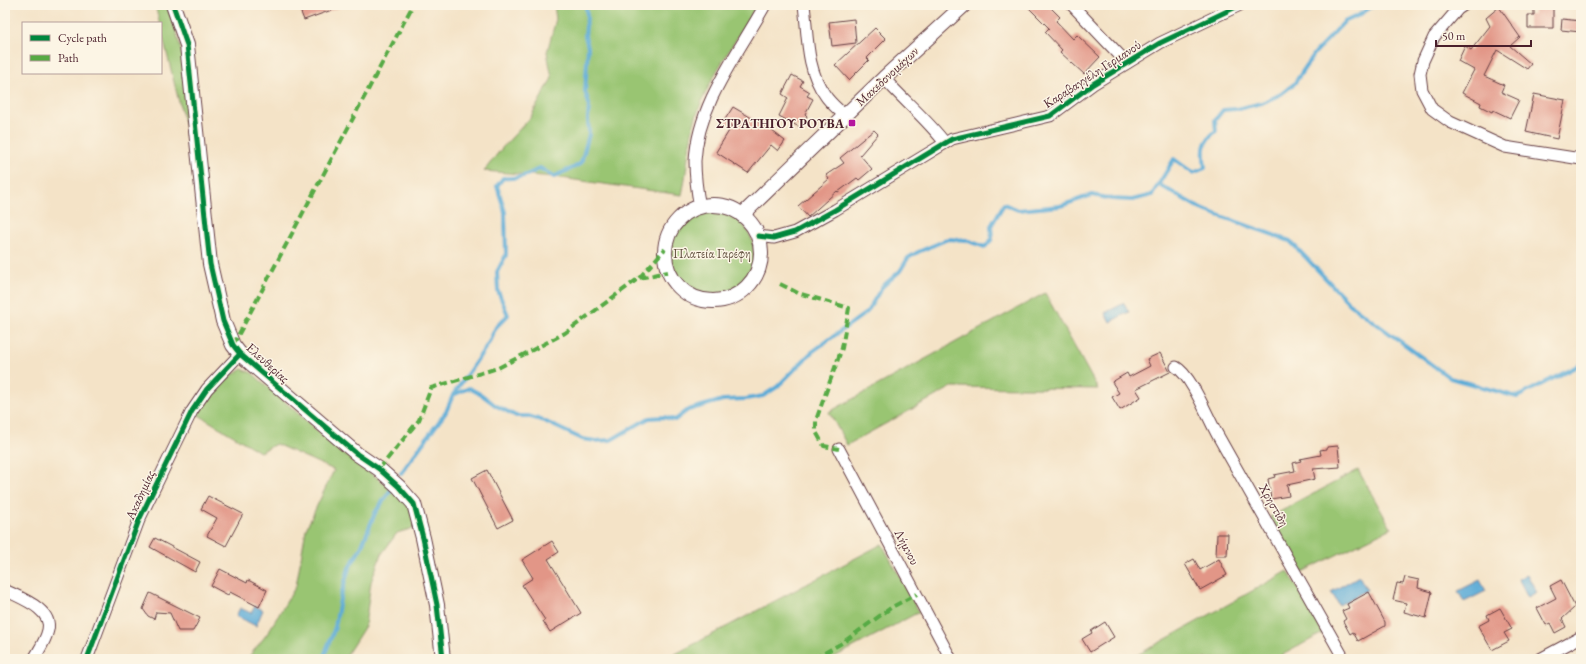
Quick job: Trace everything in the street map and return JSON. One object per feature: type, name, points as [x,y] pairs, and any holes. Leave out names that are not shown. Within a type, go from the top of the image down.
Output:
[{"type":"street","name":"Ελευθερίας","points":[[173,5],[187,45],[210,264],[223,321],[233,345],[240,354],[357,454],[379,469],[414,504],[438,605],[443,659]]},
{"type":"street","points":[[700,207],[695,162],[699,137],[703,124],[716,90],[765,5]]},
{"type":"street","points":[[804,5],[808,48],[813,76],[825,96],[845,116]]},
{"type":"street","name":"Μακεδονομάχων","points":[[742,215],[884,78],[964,5]]},
{"type":"street","points":[[1072,5],[1127,63]]},
{"type":"street","name":"Καραβαγγέλη Γερμανού","points":[[758,236],[774,238],[795,232],[840,207],[945,143],[958,137],[1050,116],[1093,84],[1160,43],[1240,5]]},
{"type":"street","points":[[1464,5],[1458,9],[1434,37],[1423,61],[1420,74],[1422,90],[1432,109],[1450,122],[1505,148],[1581,159]]},
{"type":"street","points":[[884,78],[903,100],[937,132],[945,143]]},
{"type":"street","points":[[714,205],[722,206],[742,215],[758,236],[761,247],[761,259],[753,280],[736,296],[725,300],[702,300],[682,290],[674,282],[668,272],[665,256],[666,240],[673,225],[685,214],[700,207],[714,205]]},
{"type":"street","name":"Ακαδημίας","points":[[87,659],[140,520],[192,411],[207,389],[240,354]]},
{"type":"street","name":"Χρηστίδη","points":[[1176,367],[1182,370],[1190,382],[1216,433],[1344,659]]},
{"type":"street","name":"Λήμνου","points":[[839,448],[951,659]]},
{"type":"street","points":[[5,590],[42,610],[47,618],[48,629],[34,659]]},
{"type":"street","points":[[1540,659],[1581,636]]},
{"type":"green space","points":[[155,5],[167,5],[180,46],[188,88],[197,175],[162,33],[162,22],[159,22]]},
{"type":"green space","points":[[554,5],[757,5],[716,72],[702,100],[694,124],[682,195],[554,177],[484,171],[502,148],[530,118],[552,78],[547,52],[556,19]]},
{"type":"green space","name":"Πλατεία Γαρέφη","points":[[704,211],[720,211],[736,218],[747,229],[754,245],[754,261],[751,269],[742,283],[736,288],[720,295],[704,295],[688,288],[677,277],[670,261],[670,245],[677,229],[688,218]]},
{"type":"green space","points":[[1045,293],[1098,389],[952,387],[847,445],[829,412]]},
{"type":"green space","points":[[242,369],[252,373],[336,447],[408,501],[417,527],[397,533],[381,555],[371,582],[365,626],[344,659],[247,659],[267,634],[296,586],[306,529],[334,470],[276,444],[260,452],[197,414],[223,383]]},
{"type":"green space","points":[[1358,470],[1391,528],[1302,572],[1270,517]]},
{"type":"green space","points":[[882,544],[919,612],[831,659],[666,659]]},
{"type":"green space","points":[[1288,571],[1323,633],[1275,659],[1130,659]]},
{"type":"water","points":[[1124,303],[1129,312],[1110,322],[1105,313]]},
{"type":"water","points":[[1527,574],[1537,593],[1528,598],[1518,579]]},
{"type":"water","points":[[1359,576],[1367,590],[1339,605],[1331,592]]},
{"type":"water","points":[[1480,580],[1486,591],[1464,602],[1458,591]]},
{"type":"water","points":[[255,606],[263,610],[256,626],[236,616],[240,608],[251,613]]},
{"type":"building","points":[[298,5],[343,5],[343,6],[304,20]]},
{"type":"building","points":[[1026,5],[1048,5],[1060,17],[1056,21],[1073,39],[1077,35],[1100,57],[1084,74],[1060,52],[1062,50],[1045,32],[1049,28]]},
{"type":"building","points":[[1534,5],[1553,5],[1553,28],[1528,28],[1528,15],[1534,15]]},
{"type":"building","points":[[1499,7],[1520,37],[1510,46],[1531,64],[1527,69],[1497,50],[1484,76],[1504,85],[1501,92],[1519,100],[1510,118],[1480,106],[1481,103],[1462,93],[1474,70],[1458,61],[1465,46],[1471,50],[1490,26],[1486,18]]},
{"type":"building","points":[[854,19],[856,43],[832,46],[829,22]]},
{"type":"building","points":[[1562,19],[1581,21],[1581,32],[1561,30]]},
{"type":"building","points":[[875,28],[886,39],[867,58],[869,60],[849,80],[835,65]]},
{"type":"building","points":[[792,75],[803,81],[800,86],[810,92],[807,96],[813,99],[805,114],[807,116],[801,128],[779,116],[788,98],[782,94]]},
{"type":"building","points":[[1534,94],[1565,100],[1557,139],[1526,132]]},
{"type":"building","points":[[733,107],[767,127],[785,141],[778,151],[771,145],[748,173],[716,152],[732,126],[724,121]]},
{"type":"building","points":[[874,130],[878,134],[860,155],[872,169],[859,180],[857,178],[838,192],[837,191],[808,217],[798,206],[829,179],[826,175],[844,163],[840,158]]},
{"type":"building","points":[[1160,353],[1170,372],[1136,389],[1141,397],[1120,410],[1112,397],[1119,393],[1112,382],[1127,373],[1129,377],[1150,366],[1147,359]]},
{"type":"building","points":[[1338,446],[1340,467],[1313,469],[1315,479],[1287,485],[1289,496],[1271,499],[1268,479],[1275,477],[1274,475],[1295,471],[1293,463],[1301,461],[1300,459],[1321,455],[1320,450],[1327,449],[1327,447]]},
{"type":"building","points":[[487,470],[513,520],[498,528],[472,478]]},
{"type":"building","points":[[208,496],[243,514],[226,546],[207,536],[217,518],[201,509]]},
{"type":"building","points":[[1217,534],[1228,534],[1227,556],[1216,556]]},
{"type":"building","points":[[155,538],[200,562],[195,572],[150,547]]},
{"type":"building","points":[[552,541],[559,552],[548,559],[581,613],[550,632],[543,621],[545,620],[522,585],[533,578],[522,560]]},
{"type":"building","points":[[1194,559],[1200,570],[1219,559],[1227,575],[1200,590],[1185,564]]},
{"type":"building","points":[[220,569],[247,583],[248,580],[267,590],[259,607],[230,592],[228,595],[211,586]]},
{"type":"building","points":[[1405,577],[1419,580],[1418,588],[1432,592],[1426,618],[1404,612],[1406,603],[1393,600],[1397,583],[1403,584]]},
{"type":"building","points":[[1561,580],[1575,607],[1562,619],[1566,627],[1555,633],[1550,623],[1546,625],[1537,608],[1556,598],[1550,586]]},
{"type":"building","points":[[1369,592],[1385,622],[1385,626],[1358,641],[1353,632],[1350,634],[1343,621],[1346,619],[1342,611],[1349,608],[1347,604]]},
{"type":"building","points":[[150,593],[200,618],[193,631],[178,631],[170,613],[156,612],[154,619],[148,616],[143,609]]},
{"type":"building","points":[[1500,608],[1512,629],[1504,633],[1509,641],[1492,650],[1478,626],[1489,620],[1487,615]]},
{"type":"building","points":[[1105,622],[1114,637],[1090,652],[1082,639]]},
{"type":"waterway","points":[[401,473],[446,412],[453,395],[488,344],[496,327],[508,315],[498,291],[497,272],[506,255],[505,212],[497,186],[503,178],[522,176],[540,168],[554,177],[581,163],[589,134],[589,104],[585,91],[588,47],[585,36],[587,17],[586,5]]},
{"type":"waterway","points":[[453,395],[469,388],[482,395],[495,405],[516,416],[528,416],[544,421],[582,439],[596,441],[611,440],[649,418],[664,417],[675,420],[688,410],[723,400],[746,399],[763,396],[777,387],[812,352],[867,312],[882,287],[900,271],[908,258],[948,239],[966,240],[985,247],[992,239],[991,226],[1004,204],[1018,210],[1060,206],[1092,195],[1112,199],[1132,200],[1152,195],[1174,159],[1193,173],[1205,168],[1205,143],[1216,131],[1215,120],[1223,110],[1237,109],[1262,103],[1281,94],[1294,84],[1315,53],[1344,22],[1359,15],[1374,5]]},
{"type":"waterway","points":[[1158,184],[1201,209],[1290,241],[1351,305],[1450,378],[1517,397],[1581,364]]},
{"type":"waterway","points":[[323,659],[335,627],[340,599],[349,568],[361,548],[375,513],[390,491]]},
{"type":"marked path","points":[[233,345],[413,5]]},
{"type":"marked path","points":[[639,278],[665,249]]},
{"type":"marked path","points":[[379,469],[419,420],[431,388],[498,368],[565,333],[639,278],[668,272]]},
{"type":"marked path","points":[[780,284],[798,293],[849,308],[842,348],[816,420],[816,432],[824,446],[839,449]]},
{"type":"marked path","points":[[814,659],[842,643],[892,607],[917,594]]},
{"type":"cycle path","points":[[173,5],[187,45],[210,264],[223,321],[233,345],[240,354],[357,454],[379,469],[399,487],[414,504],[423,538],[437,605],[443,659]]},
{"type":"cycle path","points":[[758,236],[774,238],[795,232],[835,210],[952,139],[1050,116],[1093,84],[1160,43],[1240,5]]},
{"type":"cycle path","points":[[87,659],[139,520],[192,411],[207,389],[240,354]]},
{"type":"place","name":"ΣΤΡΑΤΗΓΟΥ ΡΟΥΒΑ","points":[[852,123]]}]
